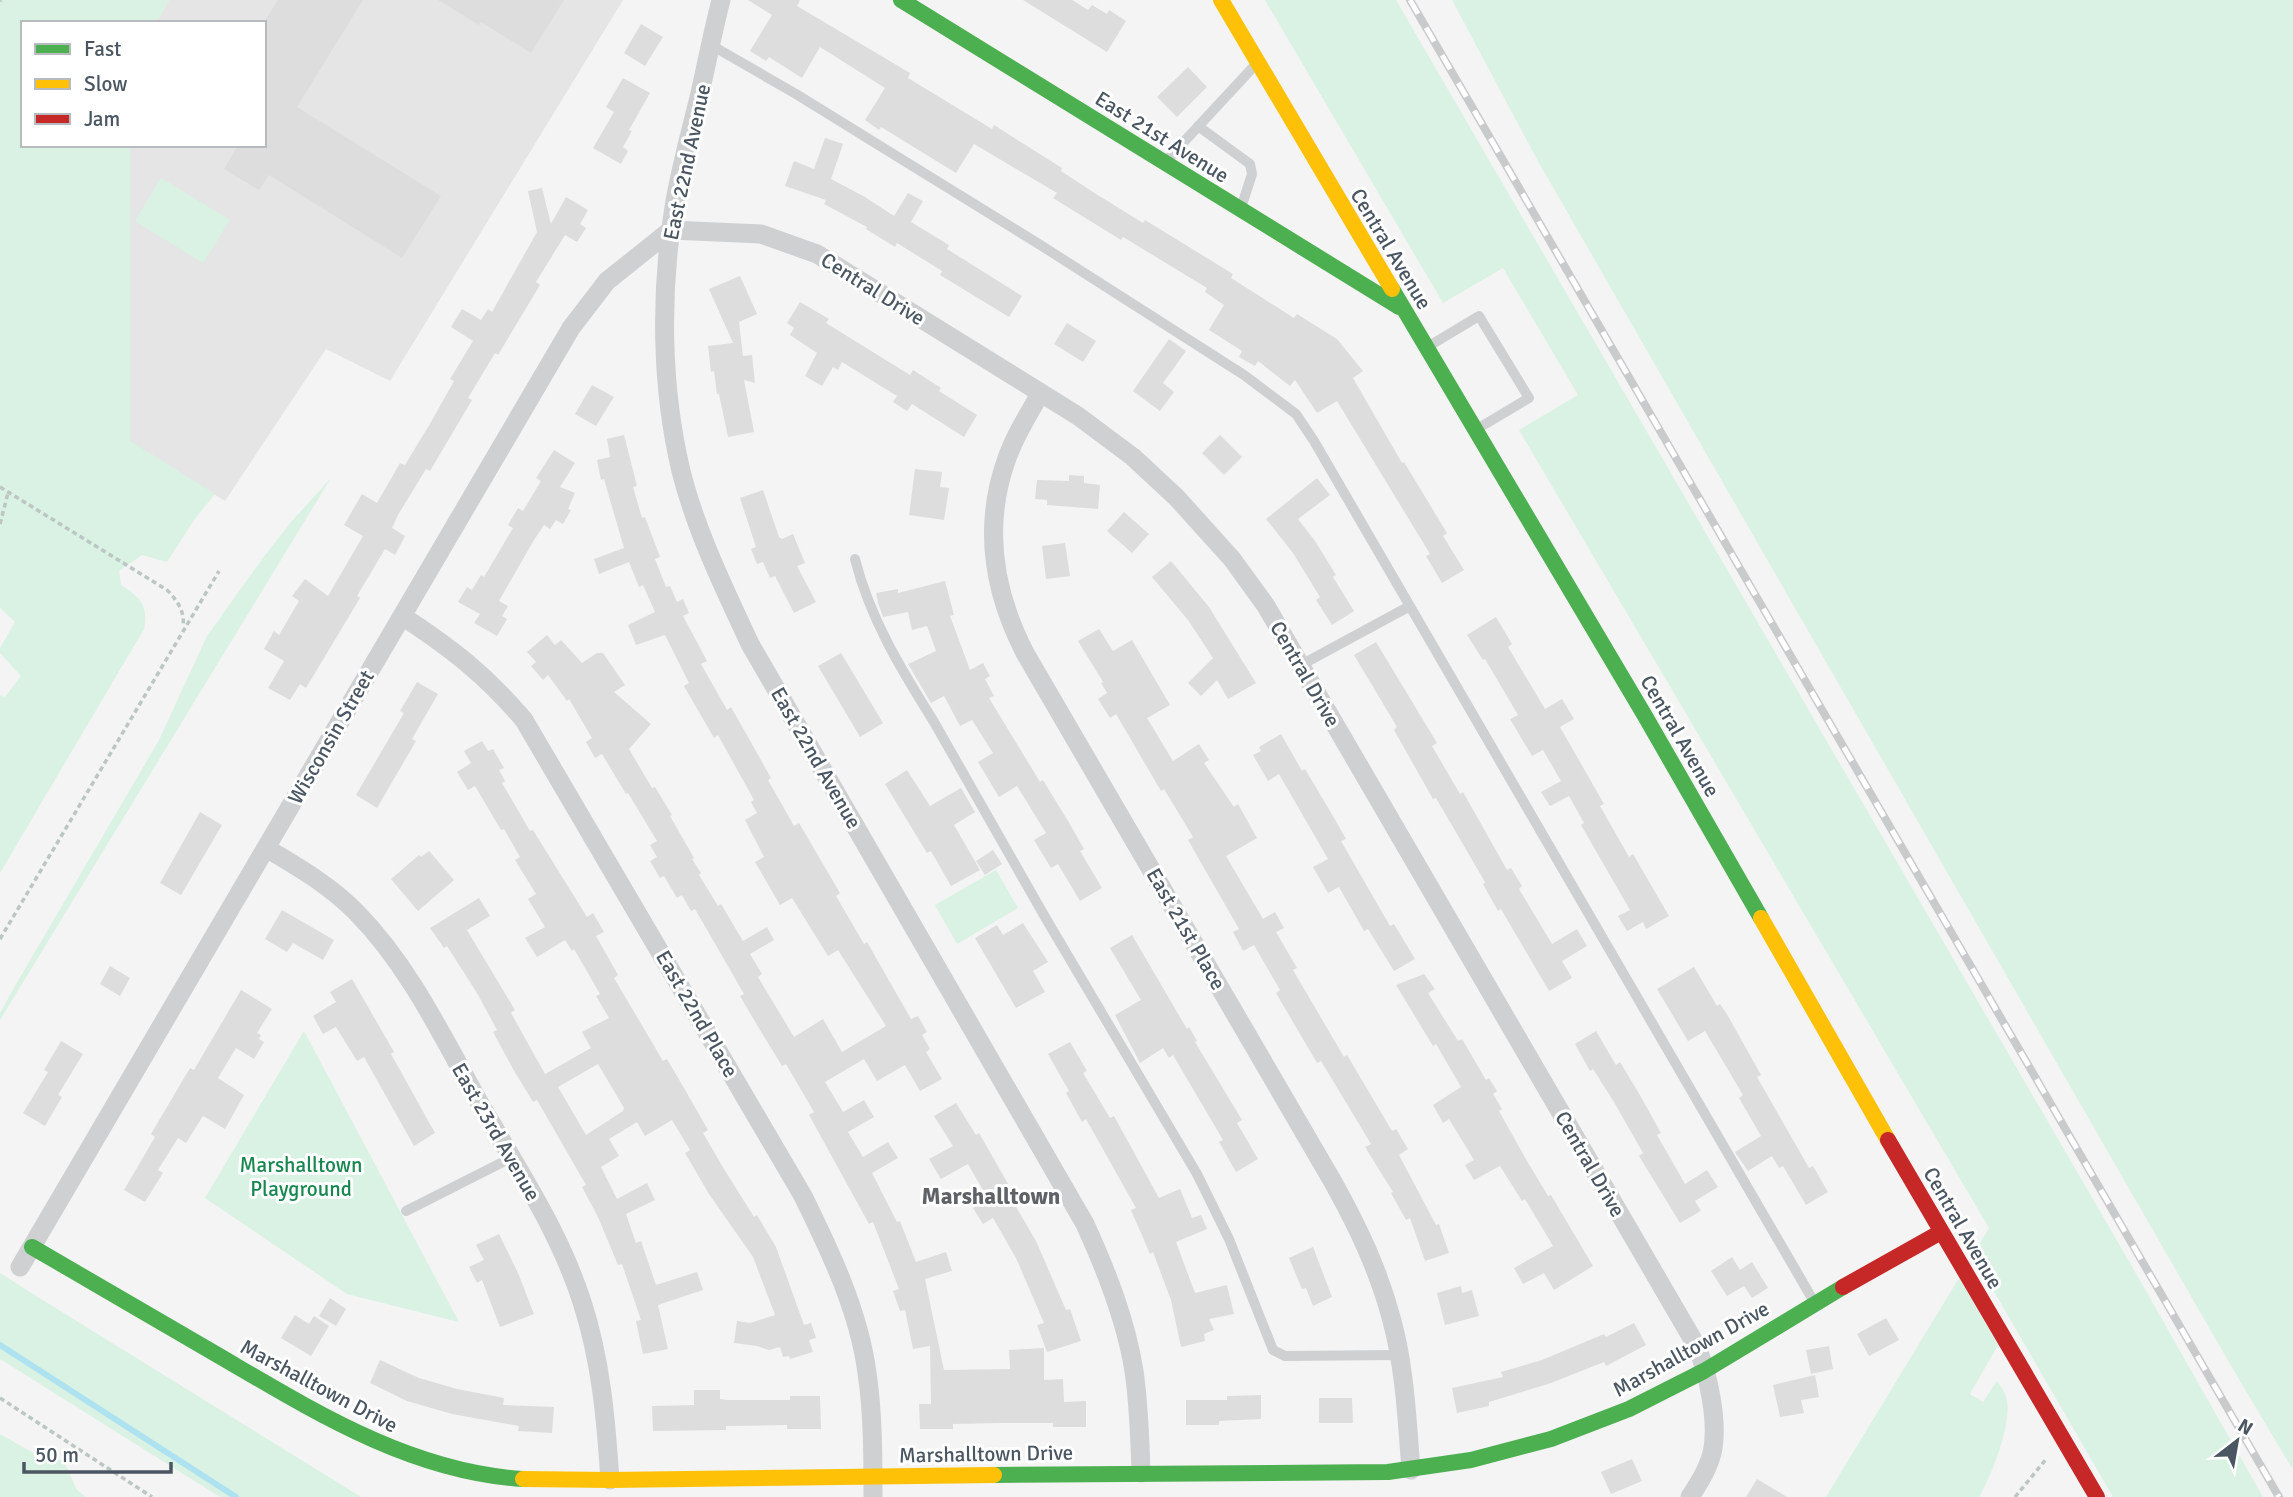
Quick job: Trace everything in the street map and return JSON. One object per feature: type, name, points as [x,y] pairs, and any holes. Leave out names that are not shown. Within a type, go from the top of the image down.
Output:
[{"type":"street","name":"East 22nd Avenue","points":[[721,0],[678,186],[671,230],[665,303],[670,405],[681,472],[718,576],[750,643],[1085,1224],[1113,1291],[1134,1369],[1141,1473]]},
{"type":"street","name":"East 21st Avenue","points":[[901,0],[1402,309]]},
{"type":"street","name":"Central Avenue","points":[[1221,0],[1645,716],[1941,1232],[2097,1497]]},
{"type":"street","name":"Central Drive","points":[[671,230],[761,234],[817,254],[1109,437],[1157,477],[1198,519],[1250,582],[1301,665],[1696,1345],[1714,1424],[1714,1441],[1708,1464],[1690,1497]]},
{"type":"street","name":"Wisconsin Street","points":[[20,1267],[582,311],[607,281],[671,230]]},
{"type":"street","name":"East 21st Place","points":[[1041,394],[1007,459],[996,498],[992,553],[1007,617],[1025,653],[1351,1214],[1376,1270],[1392,1322],[1399,1354],[1411,1470]]},
{"type":"street","name":"East 22nd Place","points":[[402,616],[466,659],[493,684],[524,720],[803,1196],[840,1278],[864,1357],[869,1393],[873,1497]]},
{"type":"street","name":"East 23rd Avenue","points":[[266,848],[328,888],[355,911],[395,959],[421,999],[561,1249],[583,1303],[598,1363],[610,1480]]},
{"type":"street","name":"Marshalltown Drive","points":[[32,1247],[331,1420],[395,1450],[460,1470],[490,1475],[542,1480],[610,1480],[1411,1470],[1491,1456],[1556,1437],[1628,1410],[1704,1371],[1815,1303],[1941,1232]]},
{"type":"lane","points":[[712,44],[1042,246],[1281,401],[1296,414],[1815,1303]]},
{"type":"lane","points":[[1165,163],[1257,62]]},
{"type":"lane","points":[[1198,126],[1250,164],[1252,174],[1241,210]]},
{"type":"lane","points":[[1425,348],[1479,316],[1529,398],[1475,431]]},
{"type":"lane","points":[[855,559],[871,611],[891,652],[1207,1193],[1229,1239],[1273,1350],[1285,1356],[1399,1354]]},
{"type":"lane","points":[[1301,665],[1410,606]]},
{"type":"lane","points":[[406,1211],[511,1158]]},
{"type":"path","points":[[0,487],[157,582],[175,598],[184,617],[183,631]]},
{"type":"path","points":[[0,524],[9,492]]},
{"type":"path","points":[[0,939],[219,571]]},
{"type":"path","points":[[0,1398],[152,1497]]},
{"type":"path","points":[[2015,1497],[2064,1440]]},
{"type":"shaded area","points":[[169,0],[623,0],[390,381],[326,349],[225,501],[130,442],[130,147],[266,147],[266,21],[157,21]]},
{"type":"green space","points":[[0,0],[169,0],[157,21],[21,21],[21,147],[130,147],[130,441],[215,494],[194,520],[167,562],[142,555],[119,571],[121,585],[142,603],[145,614],[144,629],[0,873],[0,695],[5,697],[21,676],[0,653],[0,648],[15,622],[0,608]]},
{"type":"green space","points":[[1265,0],[1396,0],[2130,1263],[2263,1497],[2113,1497],[1973,1255],[1989,1228],[1519,430],[1578,395],[1503,268],[1443,303]]},
{"type":"green space","points":[[1452,0],[2293,0],[2293,1470],[1539,163]]},
{"type":"green space","points":[[161,178],[230,220],[203,263],[135,221]]},
{"type":"green space","points":[[331,478],[0,1020],[0,1013],[15,986],[159,740],[207,636],[291,522]]},
{"type":"green space","points":[[996,870],[1018,908],[957,944],[935,905]]},
{"type":"green space","name":"Marshalltown Playground","points":[[304,1031],[459,1322],[347,1294],[205,1198]]},
{"type":"green space","points":[[0,1273],[361,1497],[220,1497],[0,1359]]},
{"type":"green space","points":[[1959,1278],[1998,1345],[1970,1394],[1983,1402],[1997,1381],[2007,1401],[2006,1423],[1999,1450],[1979,1497],[1826,1497]]},
{"type":"green space","points":[[0,1434],[37,1455],[59,1459],[65,1464],[77,1490],[86,1497],[0,1497]]},
{"type":"building","points":[[278,0],[363,0],[297,107],[441,196],[402,258],[269,175],[259,190],[224,169],[237,147],[266,147],[265,21]]},
{"type":"building","points":[[438,0],[564,0],[531,53],[481,22],[479,25]]},
{"type":"building","points":[[748,0],[800,0],[797,6],[910,73],[908,78],[992,129],[994,125],[1062,168],[1061,171],[1093,192],[1143,223],[1145,220],[1233,274],[1231,278],[1294,318],[1297,314],[1337,339],[1363,371],[1353,378],[1402,463],[1404,462],[1447,533],[1443,536],[1464,570],[1442,583],[1426,556],[1430,554],[1337,401],[1317,413],[1295,380],[1290,386],[1258,361],[1255,366],[1239,357],[1242,351],[1209,330],[1224,305],[1205,292],[1207,288],[1053,198],[1057,193],[974,144],[956,173],[881,127],[879,130],[865,120],[885,88],[820,47],[802,78],[769,57],[766,61],[750,51],[772,15]]},
{"type":"building","points":[[1023,0],[1072,0],[1088,10],[1092,5],[1107,14],[1109,10],[1126,21],[1107,52]]},
{"type":"building","points":[[641,24],[663,37],[645,66],[624,53]]},
{"type":"building","points":[[1188,67],[1207,87],[1177,117],[1157,97]]},
{"type":"building","points":[[623,78],[650,93],[629,130],[632,131],[623,147],[628,151],[621,164],[593,148],[614,112],[606,107]]},
{"type":"building","points":[[825,138],[843,144],[831,179],[894,216],[908,193],[923,201],[911,222],[949,245],[947,249],[1022,296],[1009,317],[940,275],[942,271],[897,243],[895,247],[866,229],[867,227],[824,204],[826,200],[785,186],[794,161],[814,169]]},
{"type":"building","points":[[542,188],[551,224],[566,197],[588,210],[580,224],[586,228],[577,242],[565,235],[536,282],[540,285],[498,355],[495,353],[468,398],[472,400],[430,471],[426,469],[398,515],[392,528],[405,536],[395,555],[385,549],[357,596],[360,598],[306,688],[300,684],[290,700],[268,688],[284,661],[264,649],[274,631],[279,635],[299,601],[292,596],[305,579],[328,596],[363,536],[344,525],[362,494],[377,503],[400,463],[405,465],[431,422],[454,381],[450,379],[473,341],[451,327],[462,309],[481,320],[488,309],[492,312],[537,232],[528,191]]},
{"type":"building","points":[[740,276],[757,314],[739,322],[743,356],[752,355],[755,383],[744,380],[754,432],[728,437],[714,371],[711,372],[708,346],[733,343],[709,289]]},
{"type":"building","points":[[800,302],[829,319],[826,323],[910,375],[913,370],[941,388],[939,391],[977,415],[964,437],[912,404],[907,411],[893,402],[897,396],[842,362],[838,370],[833,367],[822,386],[805,376],[817,353],[790,335],[794,328],[787,323]]},
{"type":"building","points":[[1067,323],[1096,341],[1083,362],[1054,344]]},
{"type":"building","points":[[1169,339],[1186,351],[1163,383],[1174,392],[1160,411],[1133,391]]},
{"type":"building","points":[[592,385],[614,397],[596,426],[575,414]]},
{"type":"building","points":[[624,435],[637,486],[633,487],[642,518],[645,517],[660,557],[655,559],[666,587],[670,586],[677,602],[683,599],[689,613],[683,616],[707,661],[701,664],[727,710],[731,707],[771,778],[768,780],[794,826],[799,823],[840,893],[836,896],[864,944],[867,942],[911,1019],[918,1016],[927,1032],[922,1035],[930,1049],[926,1052],[942,1079],[920,1091],[905,1065],[877,1081],[864,1059],[825,1082],[843,1112],[864,1100],[874,1117],[848,1132],[863,1157],[888,1142],[898,1158],[872,1173],[897,1222],[900,1221],[916,1262],[946,1252],[952,1271],[925,1279],[944,1370],[1010,1369],[1009,1350],[1044,1348],[1044,1380],[1063,1379],[1064,1402],[1086,1401],[1086,1427],[1053,1427],[1053,1423],[1002,1423],[953,1424],[953,1429],[920,1429],[919,1404],[931,1404],[930,1346],[913,1349],[905,1310],[900,1311],[893,1291],[899,1289],[873,1222],[869,1224],[809,1115],[814,1112],[786,1064],[782,1066],[740,996],[744,994],[695,909],[691,911],[682,895],[677,898],[664,876],[660,878],[650,861],[657,857],[650,845],[657,841],[628,793],[626,794],[602,754],[595,758],[586,742],[592,738],[569,699],[567,701],[548,675],[543,680],[531,666],[536,662],[527,652],[547,635],[555,645],[561,640],[582,663],[597,653],[603,653],[625,685],[614,692],[651,724],[629,749],[672,815],[670,816],[701,873],[699,875],[718,906],[721,904],[743,941],[767,927],[774,940],[750,954],[762,974],[758,977],[794,1037],[823,1019],[842,1052],[886,1026],[838,950],[828,956],[792,898],[780,905],[755,862],[764,857],[745,820],[757,813],[751,802],[754,800],[718,735],[714,738],[684,686],[689,683],[665,635],[636,645],[628,625],[655,612],[643,585],[639,587],[629,562],[599,574],[594,559],[624,548],[597,460],[610,457],[607,439]]},
{"type":"building","points":[[1220,435],[1242,457],[1224,475],[1202,453]]},
{"type":"building","points":[[554,450],[575,463],[560,487],[575,493],[568,509],[571,510],[563,524],[556,520],[550,529],[544,525],[534,540],[499,601],[508,606],[502,616],[507,619],[497,636],[474,623],[480,614],[458,602],[467,587],[472,590],[481,575],[484,577],[513,528],[508,525],[518,508],[523,511],[541,481],[536,478]]},
{"type":"building","points":[[915,469],[942,472],[940,487],[949,488],[944,520],[909,515]]},
{"type":"building","points":[[1069,475],[1084,476],[1084,483],[1100,485],[1098,509],[1047,505],[1047,500],[1035,499],[1037,480],[1069,481]]},
{"type":"building","points":[[1317,478],[1330,495],[1298,519],[1336,575],[1333,577],[1354,611],[1332,625],[1316,600],[1320,597],[1293,553],[1266,519]]},
{"type":"building","points":[[763,490],[779,537],[782,539],[793,534],[805,563],[797,566],[816,602],[794,613],[775,576],[770,578],[763,562],[757,564],[751,549],[756,547],[740,498]]},
{"type":"building","points":[[1124,512],[1149,534],[1132,553],[1107,531]]},
{"type":"building","points":[[1065,543],[1070,576],[1046,579],[1042,546]]},
{"type":"building","points":[[1171,561],[1209,607],[1256,683],[1228,699],[1217,680],[1201,696],[1188,683],[1213,658],[1188,620],[1152,577]]},
{"type":"building","points":[[945,581],[954,615],[950,616],[970,670],[983,663],[990,676],[985,679],[994,696],[989,698],[1040,782],[1043,780],[1068,821],[1084,849],[1080,851],[1102,888],[1080,901],[1058,864],[1051,868],[1034,840],[1046,833],[1017,786],[999,797],[978,762],[993,753],[972,720],[960,726],[944,696],[931,703],[908,664],[936,651],[927,626],[912,630],[908,612],[883,617],[876,593],[898,589],[898,593]]},
{"type":"building","points":[[1496,617],[1512,644],[1508,647],[1545,709],[1562,699],[1574,719],[1560,727],[1604,804],[1600,806],[1629,857],[1633,854],[1669,916],[1646,929],[1643,922],[1627,931],[1618,916],[1630,910],[1581,825],[1584,823],[1569,796],[1550,806],[1541,792],[1561,781],[1543,750],[1532,756],[1510,719],[1518,715],[1485,659],[1483,660],[1467,635]]},
{"type":"building","points":[[1099,629],[1113,651],[1132,640],[1170,705],[1147,718],[1173,761],[1199,744],[1209,760],[1204,763],[1234,807],[1238,804],[1257,838],[1226,856],[1263,919],[1275,912],[1284,928],[1276,932],[1297,968],[1293,970],[1344,1057],[1347,1055],[1392,1131],[1396,1129],[1408,1149],[1399,1155],[1436,1225],[1439,1224],[1449,1253],[1425,1261],[1410,1218],[1406,1220],[1391,1193],[1393,1192],[1365,1147],[1371,1144],[1321,1061],[1317,1063],[1276,993],[1280,990],[1254,945],[1243,951],[1233,932],[1239,929],[1188,840],[1193,837],[1164,789],[1161,791],[1116,714],[1110,718],[1098,699],[1107,693],[1078,641]]},
{"type":"building","points":[[1376,642],[1437,743],[1432,746],[1460,794],[1463,792],[1507,870],[1511,868],[1522,886],[1519,889],[1552,944],[1577,929],[1587,946],[1562,961],[1572,978],[1549,991],[1501,909],[1498,911],[1483,884],[1485,882],[1436,798],[1433,799],[1394,730],[1397,727],[1354,655]]},
{"type":"building","points":[[841,653],[883,723],[860,737],[818,666]]},
{"type":"building","points":[[417,682],[438,694],[412,739],[416,741],[377,808],[356,795],[404,713],[400,711]]},
{"type":"building","points":[[1281,734],[1333,816],[1346,839],[1341,841],[1390,926],[1394,924],[1415,959],[1394,971],[1368,929],[1364,931],[1339,887],[1328,893],[1313,867],[1328,859],[1279,774],[1268,781],[1253,755],[1261,751],[1259,747]]},
{"type":"building","points":[[482,741],[488,751],[493,749],[504,768],[499,770],[505,781],[502,783],[530,831],[533,830],[587,917],[593,913],[604,932],[596,936],[618,975],[614,978],[663,1061],[667,1059],[684,1088],[708,1130],[703,1133],[724,1169],[776,1247],[804,1325],[811,1323],[816,1338],[809,1340],[813,1352],[790,1359],[789,1356],[783,1357],[780,1347],[769,1350],[734,1343],[737,1321],[750,1323],[775,1315],[753,1257],[709,1194],[685,1153],[690,1150],[672,1120],[645,1136],[637,1122],[609,1139],[619,1156],[601,1167],[617,1199],[647,1183],[655,1200],[626,1214],[636,1243],[641,1241],[656,1285],[697,1272],[703,1290],[658,1305],[668,1349],[643,1354],[636,1321],[641,1320],[622,1264],[618,1265],[582,1187],[586,1185],[537,1100],[533,1102],[513,1069],[493,1032],[497,1030],[477,993],[447,946],[444,948],[430,928],[479,898],[490,916],[467,930],[515,1010],[511,1013],[545,1074],[591,1048],[582,1032],[609,1018],[596,996],[600,994],[574,949],[572,951],[565,940],[537,957],[525,938],[545,927],[528,899],[536,894],[515,860],[520,857],[504,829],[501,830],[475,786],[468,790],[457,772],[471,763],[464,751]],"holes":[[[598,1064],[624,1108],[586,1135],[558,1087]]]},
{"type":"building","points":[[907,770],[930,806],[961,788],[975,812],[954,825],[980,870],[951,886],[931,851],[927,853],[885,784]]},
{"type":"building","points":[[200,812],[222,825],[181,895],[160,883]]},
{"type":"building","points":[[993,850],[1002,864],[985,875],[976,861]]},
{"type":"building","points":[[429,851],[454,880],[418,911],[391,879],[419,855],[421,857]]},
{"type":"building","points":[[282,910],[334,940],[323,960],[293,943],[287,952],[265,939]]},
{"type":"building","points":[[1023,923],[1048,962],[1033,971],[1045,992],[1016,1008],[975,938],[997,925],[1003,935]]},
{"type":"building","points":[[1132,935],[1242,1120],[1237,1123],[1258,1159],[1236,1172],[1219,1142],[1223,1140],[1173,1055],[1169,1058],[1163,1048],[1140,1063],[1115,1015],[1141,1000],[1110,948]]},
{"type":"building","points":[[110,966],[130,978],[120,996],[100,984]]},
{"type":"building","points":[[1694,967],[1717,1006],[1720,1004],[1728,1016],[1761,1075],[1757,1077],[1809,1168],[1813,1166],[1828,1192],[1806,1205],[1783,1166],[1779,1168],[1772,1156],[1748,1171],[1735,1152],[1761,1136],[1739,1098],[1743,1095],[1705,1031],[1688,1041],[1657,989]]},
{"type":"building","points":[[1424,974],[1435,989],[1428,993],[1458,1041],[1462,1039],[1486,1080],[1489,1078],[1497,1091],[1493,1094],[1502,1109],[1499,1111],[1548,1196],[1551,1195],[1593,1266],[1554,1290],[1544,1273],[1523,1284],[1514,1268],[1553,1246],[1525,1199],[1522,1201],[1500,1166],[1474,1180],[1465,1165],[1474,1160],[1449,1119],[1443,1123],[1433,1105],[1461,1087],[1396,985]]},
{"type":"building","points":[[352,979],[394,1052],[391,1054],[435,1133],[414,1146],[364,1057],[357,1061],[336,1027],[323,1034],[313,1016],[336,1002],[330,992]]},
{"type":"building","points":[[241,990],[272,1009],[257,1033],[261,1035],[259,1039],[264,1042],[254,1059],[236,1048],[218,1078],[244,1095],[225,1129],[203,1116],[186,1143],[178,1138],[158,1170],[163,1173],[145,1202],[124,1190],[155,1137],[151,1134],[190,1068],[194,1070]]},
{"type":"building","points":[[1596,1031],[1616,1065],[1620,1062],[1641,1097],[1661,1133],[1657,1135],[1685,1184],[1707,1170],[1718,1187],[1695,1201],[1701,1211],[1680,1223],[1639,1156],[1643,1153],[1614,1102],[1593,1069],[1590,1071],[1575,1044]]},
{"type":"building","points":[[61,1041],[83,1054],[58,1095],[62,1097],[45,1126],[23,1113],[48,1072],[44,1070]]},
{"type":"building","points":[[1070,1042],[1087,1071],[1083,1073],[1110,1118],[1114,1116],[1159,1198],[1180,1189],[1192,1218],[1201,1215],[1207,1229],[1176,1242],[1195,1293],[1227,1285],[1234,1314],[1209,1319],[1214,1330],[1204,1334],[1205,1341],[1181,1347],[1171,1300],[1153,1252],[1150,1254],[1131,1210],[1136,1208],[1086,1119],[1082,1122],[1066,1093],[1069,1091],[1048,1054]]},
{"type":"building","points":[[956,1103],[976,1135],[979,1133],[1019,1203],[1015,1205],[1036,1241],[1066,1310],[1070,1309],[1081,1341],[1047,1352],[1037,1325],[1044,1323],[1016,1258],[993,1218],[983,1224],[973,1208],[988,1199],[968,1164],[941,1179],[929,1159],[953,1146],[934,1116]]},
{"type":"building","points":[[499,1234],[534,1314],[500,1327],[482,1280],[477,1283],[469,1267],[484,1260],[476,1245]]},
{"type":"building","points":[[1313,1247],[1332,1297],[1313,1306],[1306,1288],[1302,1289],[1289,1258]]},
{"type":"building","points":[[1732,1257],[1740,1270],[1752,1262],[1768,1288],[1752,1298],[1744,1286],[1727,1296],[1711,1271]]},
{"type":"building","points":[[1461,1286],[1462,1293],[1472,1290],[1479,1316],[1445,1325],[1437,1293]]},
{"type":"building","points":[[330,1298],[346,1309],[336,1326],[319,1316]]},
{"type":"building","points":[[295,1315],[309,1324],[314,1316],[329,1326],[311,1356],[281,1338]]},
{"type":"building","points":[[1886,1318],[1899,1340],[1869,1356],[1857,1334]]},
{"type":"building","points":[[1634,1323],[1646,1345],[1606,1366],[1604,1362],[1551,1383],[1489,1402],[1489,1406],[1457,1413],[1452,1388],[1503,1377],[1501,1372],[1542,1360],[1604,1334],[1606,1337]]},
{"type":"building","points":[[1829,1346],[1833,1369],[1811,1374],[1806,1350]]},
{"type":"building","points":[[380,1360],[419,1378],[504,1398],[503,1405],[554,1407],[552,1433],[518,1431],[519,1426],[452,1414],[407,1401],[370,1383]]},
{"type":"building","points":[[1815,1375],[1819,1397],[1801,1400],[1804,1413],[1780,1417],[1773,1385]]},
{"type":"building","points":[[694,1390],[720,1390],[720,1399],[728,1400],[790,1400],[790,1396],[820,1396],[821,1429],[787,1429],[787,1425],[726,1426],[726,1430],[653,1431],[652,1406],[694,1405]]},
{"type":"building","points":[[1261,1395],[1261,1419],[1219,1421],[1219,1425],[1186,1425],[1186,1400],[1227,1400],[1227,1396]]},
{"type":"building","points":[[1319,1398],[1352,1398],[1353,1423],[1319,1423]]},
{"type":"building","points":[[1632,1459],[1642,1481],[1611,1494],[1601,1472]]},
{"type":"building","points":[[1757,1479],[1787,1497],[1746,1497]]},
{"type":"waterway","points":[[0,1345],[236,1497]]},
{"type":"railway","points":[[1410,0],[2279,1497]]},
{"type":"traffic: fast","points":[[901,0],[1399,307]]},
{"type":"traffic: fast","points":[[1392,289],[1645,716],[1761,918]]},
{"type":"traffic: fast","points":[[32,1247],[292,1398],[365,1436],[442,1465],[523,1479]]},
{"type":"traffic: fast","points":[[994,1475],[1388,1472],[1471,1460],[1551,1439],[1629,1409],[1704,1371],[1843,1287]]},
{"type":"traffic: slow","points":[[1221,0],[1392,289]]},
{"type":"traffic: slow","points":[[1761,918],[1888,1140]]},
{"type":"traffic: slow","points":[[523,1479],[994,1475]]},
{"type":"traffic: jam","points":[[1888,1140],[2097,1497]]},
{"type":"traffic: jam","points":[[1843,1287],[1941,1232]]},
{"type":"district","name":"Marshalltown","points":[[991,1196]]}]
